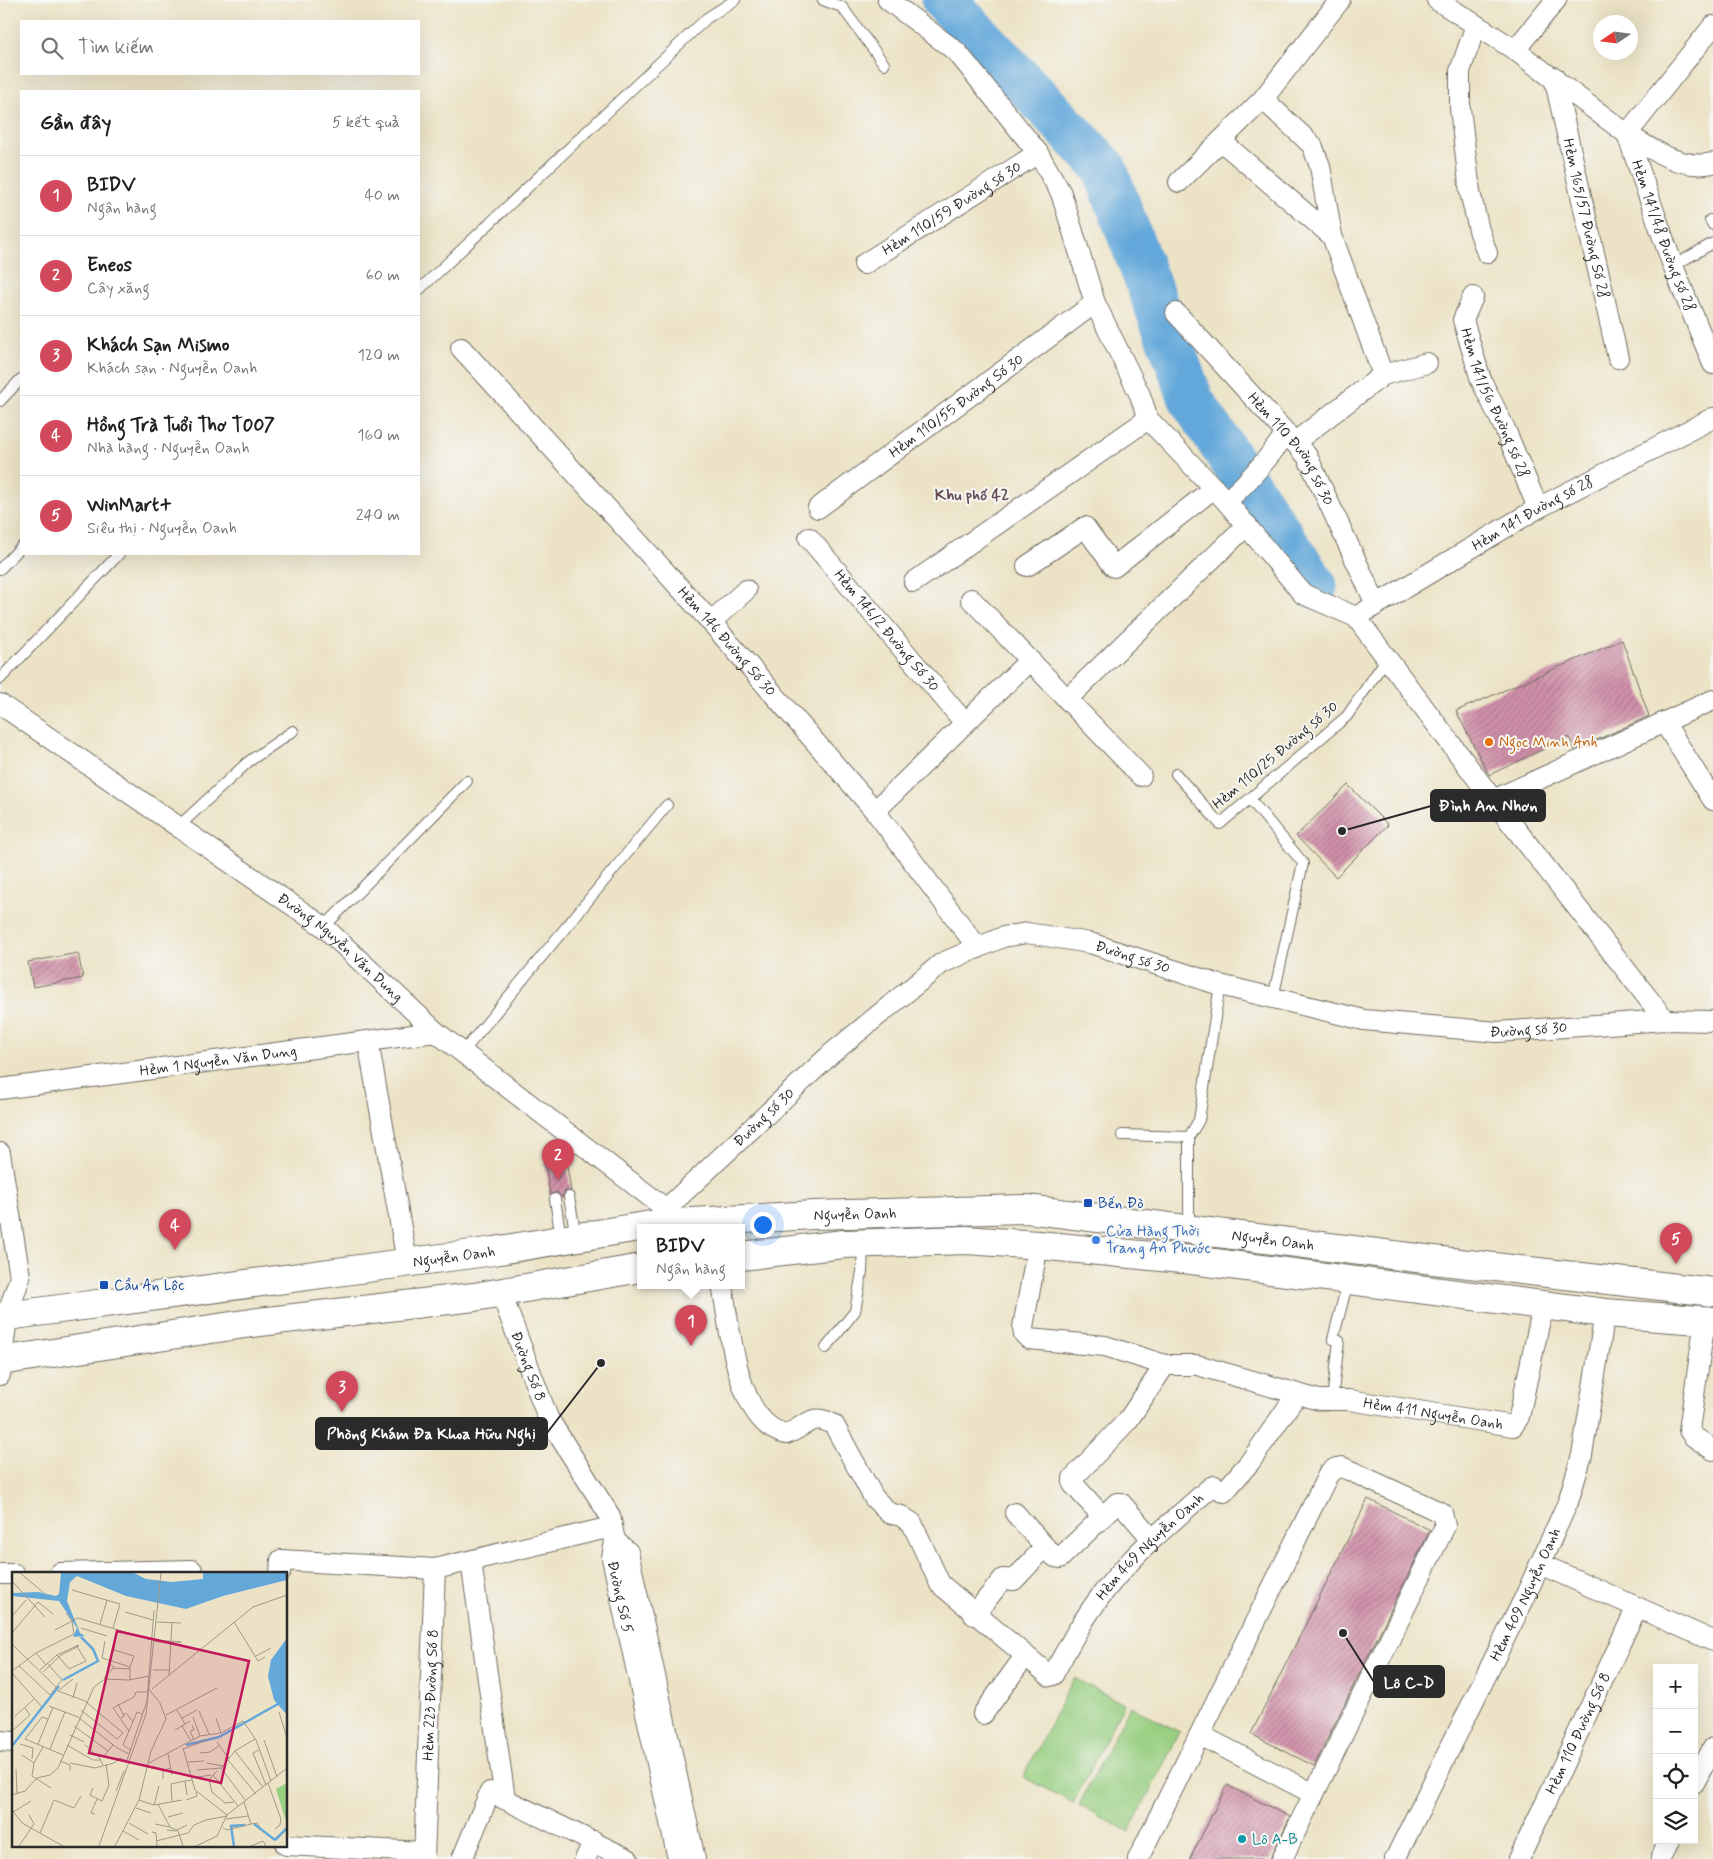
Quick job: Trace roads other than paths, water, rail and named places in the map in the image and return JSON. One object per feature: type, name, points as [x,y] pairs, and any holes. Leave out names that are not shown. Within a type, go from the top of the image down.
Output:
[{"type":"main road","name":"Nguyễn Oanh","points":[[641,1224],[660,1220],[1027,1209],[1713,1292]]},
{"type":"main road","name":"Nguyễn Oanh","points":[[2,1311],[494,1251],[569,1239],[637,1225]]},
{"type":"main road","name":"Nguyễn Oanh","points":[[745,1256],[824,1246],[966,1240],[1192,1260],[1543,1306],[1570,1307],[1605,1313],[1709,1320]]},
{"type":"main road","points":[[494,1251],[501,1293]]},
{"type":"main road","points":[[1,1366],[251,1323],[403,1307],[501,1293],[637,1269]]},
{"type":"street","points":[[888,0],[957,52],[1038,153],[1061,193],[1095,302],[1140,396],[1148,419],[1226,493],[1247,525],[1303,594],[1356,617],[1493,800],[1664,1020]]},
{"type":"street","points":[[1179,182],[1263,99],[1340,0]]},
{"type":"street","points":[[1437,0],[1554,77],[1627,134],[1659,155],[1685,162],[1713,163]]},
{"type":"street","points":[[1515,50],[1556,0]]},
{"type":"street","points":[[1476,25],[1460,71],[1460,108],[1470,192],[1479,230],[1487,253]]},
{"type":"street","points":[[1627,134],[1713,26]]},
{"type":"street","name":"Hẻm 165/57 Đường Số 28","points":[[1554,77],[1618,358]]},
{"type":"street","points":[[1263,99],[1312,145],[1320,166],[1332,236],[1383,375]]},
{"type":"street","name":"Hẻm 141/48 Đường số 28","points":[[1627,134],[1673,266],[1713,364]]},
{"type":"street","points":[[1221,141],[1332,236]]},
{"type":"street","name":"Hẻm 110/59 Đường số 30","points":[[864,264],[1038,153]]},
{"type":"street","name":"Hẻm 141/56 Đường số 28","points":[[1473,297],[1463,320],[1481,380],[1505,429],[1538,508]]},
{"type":"street","name":"Hẻm 110/55 Đường Số 30","points":[[818,508],[1095,302]]},
{"type":"street","name":"Hẻm 110 Đường số 30","points":[[1176,313],[1307,456],[1376,604]]},
{"type":"street","name":"Hẻm 146 Đường Số 30","points":[[461,348],[712,622],[875,811],[978,948]]},
{"type":"street","points":[[1027,566],[1085,527],[1114,567],[1226,493],[1290,438],[1383,375],[1427,363]]},
{"type":"street","name":"Hẻm 141 Đường số 28","points":[[1356,617],[1538,508],[1713,418]]},
{"type":"street","points":[[914,582],[1148,419]]},
{"type":"street","points":[[1067,699],[1247,525]]},
{"type":"street","name":"Hẻm 146/2 Đường Số 30","points":[[809,538],[965,723]]},
{"type":"street","points":[[712,622],[746,590]]},
{"type":"street","points":[[971,599],[1141,776]]},
{"type":"street","points":[[875,811],[1029,661]]},
{"type":"street","points":[[1493,800],[1713,700]]},
{"type":"street","name":"Đường Nguyễn Văn Dung","points":[[3,710],[179,826],[324,927],[436,1032],[660,1220]]},
{"type":"street","points":[[1664,722],[1713,800]]},
{"type":"street","name":"Đường số 30","points":[[660,1220],[831,1054],[942,963],[1003,937],[1027,933],[1090,943],[1220,985],[1364,1020],[1497,1032],[1664,1020],[1713,1021]]},
{"type":"street","name":"Hẻm 1 Nguyễn Văn Dung","points":[[0,1089],[436,1032]]},
{"type":"street","points":[[368,1041],[408,1262]]},
{"type":"street","points":[[0,1153],[20,1277],[2,1311],[1,1366]]},
{"type":"street","points":[[1038,1245],[1023,1327],[1024,1334],[1029,1339],[1105,1346],[1165,1365],[1197,1365],[1319,1400],[1340,1400]]},
{"type":"street","points":[[723,1289],[742,1387],[754,1410],[772,1426],[786,1434],[811,1420],[823,1418],[834,1425],[874,1498],[889,1513],[902,1516],[912,1522],[940,1584],[974,1615],[1026,1656],[983,1714]]},
{"type":"street","name":"Đường Số 8","points":[[501,1293],[548,1418],[610,1516],[613,1534]]},
{"type":"street","name":"Hẻm 411 Nguyễn Oanh","points":[[1340,1400],[1513,1426],[1519,1417],[1543,1306]]},
{"type":"street","name":"Hẻm 409 Nguyễn Oanh","points":[[1395,1859],[1540,1564],[1568,1502],[1582,1455],[1605,1313]]},
{"type":"street","points":[[1709,1320],[1688,1423],[1692,1436],[1713,1450]]},
{"type":"street","points":[[1104,1517],[1073,1484],[1073,1478],[1128,1420],[1165,1365]]},
{"type":"street","name":"Hẻm 469 Nguyễn Oanh","points":[[1026,1656],[1047,1675],[1053,1676],[1078,1629],[1107,1588],[1152,1539],[1211,1487],[1215,1486],[1224,1492],[1250,1462],[1297,1394]]},
{"type":"street","points":[[1138,1859],[1330,1473],[1336,1468],[1342,1467],[1442,1513],[1445,1526],[1282,1859]]},
{"type":"street","points":[[1015,1513],[1055,1557],[1060,1558],[1117,1503],[1121,1503],[1152,1539]]},
{"type":"street","points":[[280,1572],[281,1560],[435,1569],[613,1534]]},
{"type":"street","name":"Đường Số 5","points":[[613,1534],[612,1558],[678,1859]]},
{"type":"street","name":"Đường Số 5","points":[[613,1534],[628,1552],[695,1859]]},
{"type":"street","points":[[974,1615],[1003,1578],[1014,1580],[1045,1547]]},
{"type":"street","points":[[471,1561],[505,1800]]},
{"type":"street","points":[[1540,1564],[1713,1641]]},
{"type":"street","name":"Hẻm 223 Đường Số 8","points":[[424,1856],[435,1569]]},
{"type":"street","points":[[104,1572],[192,1570]]},
{"type":"street","name":"Hẻm 110 Đường Số 8","points":[[1518,1859],[1637,1607]]},
{"type":"street","points":[[1200,1735],[1314,1794]]},
{"type":"street","points":[[1698,1776],[1713,1748]]},
{"type":"street","points":[[462,1859],[490,1792],[628,1859]]},
{"type":"street","points":[[585,1859],[594,1841]]},
{"type":"street","points":[[1661,1859],[1667,1844]]},
{"type":"street","points":[[288,1845],[424,1856]]},
{"type":"lane","points":[[420,289],[707,18],[735,0]]},
{"type":"lane","points":[[823,0],[842,6],[884,64]]},
{"type":"lane","points":[[1673,266],[1713,243]]},
{"type":"lane","points":[[0,401],[20,380]]},
{"type":"lane","points":[[0,569],[20,548]]},
{"type":"lane","points":[[0,679],[118,555]]},
{"type":"lane","name":"Hẻm 110/25 Đường số 30","points":[[1176,774],[1220,824],[1347,716],[1387,658]]},
{"type":"lane","points":[[179,826],[248,762],[293,731]]},
{"type":"lane","points":[[324,927],[467,781]]},
{"type":"lane","points":[[1250,799],[1303,863],[1273,998]]},
{"type":"lane","points":[[462,1053],[667,805]]},
{"type":"lane","points":[[1189,1230],[1189,1137],[1199,1120],[1220,985]]},
{"type":"lane","points":[[1122,1135],[1189,1137]]},
{"type":"lane","points":[[569,1197],[569,1239]]},
{"type":"lane","points":[[555,1199],[569,1239]]},
{"type":"lane","points":[[826,1348],[855,1311],[862,1272],[863,1244]]},
{"type":"lane","points":[[1340,1400],[1339,1341],[1333,1339],[1348,1280]]},
{"type":"waterway","points":[[944,0],[1104,167],[1192,401],[1315,586]]},
{"type":"place","name":"Ngọc Minh Anh","points":[[1489,742]]},
{"type":"place","name":"Đình An Nhơn","points":[[1342,831]]},
{"type":"place","name":"Eneos","points":[[558,1180]]},
{"type":"place","name":"Bến Đò","points":[[1088,1203]]},
{"type":"place","name":"Cửa Hàng Thời Trang An Phước","points":[[1096,1240]]},
{"type":"place","name":"Hồng Trà Tuổi Thơ T007","points":[[175,1250]]},
{"type":"place","name":"WinMart+","points":[[1676,1264]]},
{"type":"place","name":"Cầu An Lộc","points":[[104,1285]]},
{"type":"place","name":"BIDV","points":[[691,1346]]},
{"type":"place","name":"Phòng Khám Đa Khoa Hữu Nghị","points":[[601,1363]]},
{"type":"place","name":"Khách Sạn Mismo","points":[[342,1412]]},
{"type":"place","name":"Lô C-D","points":[[1343,1633]]},
{"type":"place","name":"Lô A-B","points":[[1242,1839]]},
{"type":"district","name":"Khu phố 42","points":[[972,494]]}]
